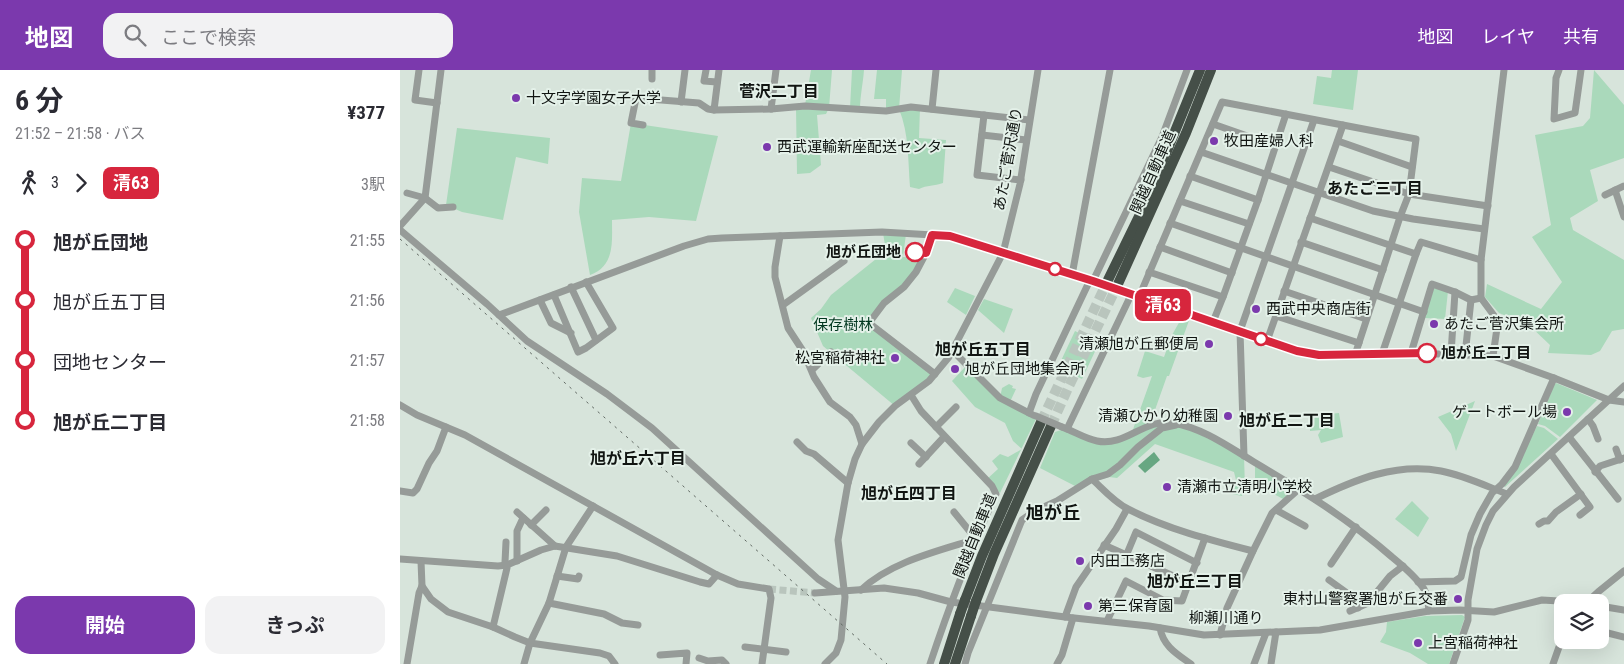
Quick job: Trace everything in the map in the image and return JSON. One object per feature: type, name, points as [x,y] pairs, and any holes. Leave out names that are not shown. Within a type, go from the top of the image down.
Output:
[{"type":"highway","name":"関越自動車道","points":[[1200,70],[1113,282],[1186,133],[1211,70]]},
{"type":"highway","name":"関越自動車道","points":[[955,664],[971,616],[970,601],[982,556],[1035,417]]},
{"type":"highway","name":"関越自動車道","points":[[944,664],[960,614],[970,601],[994,554],[1051,426]]},
{"type":"street","points":[[419,70],[415,100],[437,103]]},
{"type":"street","points":[[400,226],[425,198],[441,70]]},
{"type":"street","points":[[652,70],[652,79]]},
{"type":"street","points":[[681,102],[685,70]]},
{"type":"street","points":[[706,70],[704,81],[717,82]]},
{"type":"street","points":[[714,110],[719,70]]},
{"type":"street","points":[[771,109],[776,70]]},
{"type":"street","points":[[932,109],[936,70]]},
{"type":"street","name":"あたご菅沢通り","points":[[825,664],[835,655],[839,646],[845,606],[838,540],[848,483],[855,459],[862,444],[891,409],[935,374],[952,351],[1002,253],[1021,180],[1038,70]]},
{"type":"street","points":[[1072,274],[1110,70]]},
{"type":"street","points":[[1035,417],[1036,394],[1094,281],[1162,137],[1188,70]]},
{"type":"street","points":[[1493,356],[1498,321],[1481,298],[1481,260],[1502,70]]},
{"type":"street","points":[[1559,70],[1556,78],[1554,119],[1575,113],[1581,70]]},
{"type":"street","points":[[643,125],[631,123],[636,98],[699,103],[708,109],[714,110],[771,109],[805,106],[892,114],[911,107],[1029,120]]},
{"type":"street","points":[[1139,298],[1222,102],[1416,139],[1409,194],[1355,355]]},
{"type":"street","points":[[1213,322],[1258,200],[1286,114]]},
{"type":"street","points":[[984,115],[977,175],[1021,180]]},
{"type":"street","points":[[1244,456],[1240,331],[1314,120]]},
{"type":"street","points":[[1213,124],[1276,146]]},
{"type":"street","points":[[1267,341],[1343,124]]},
{"type":"street","points":[[982,135],[1026,140]]},
{"type":"street","points":[[1338,141],[1412,167]]},
{"type":"street","points":[[1201,152],[1373,211],[1400,217],[1484,229]]},
{"type":"street","points":[[1329,167],[1409,194],[1488,206]]},
{"type":"street","points":[[1190,176],[1258,200]]},
{"type":"street","points":[[1605,195],[1624,186]]},
{"type":"street","points":[[1615,190],[1624,217]]},
{"type":"street","points":[[407,194],[425,198],[438,208],[453,206]]},
{"type":"street","points":[[1180,200],[1249,224]]},
{"type":"street","points":[[1310,218],[1416,254]]},
{"type":"street","points":[[1170,223],[1424,312]]},
{"type":"street","points":[[400,230],[527,341],[607,394],[652,428],[818,579],[836,591]]},
{"type":"street","points":[[499,315],[684,246],[708,239],[882,232],[932,235],[960,238],[1094,281],[1297,351],[1319,355],[1411,353],[1493,356],[1609,400],[1624,402]]},
{"type":"street","points":[[932,235],[926,253],[916,272],[904,287],[884,303],[869,323],[935,374]]},
{"type":"street","points":[[780,236],[775,277],[791,333],[803,351],[830,402],[850,417],[856,425],[862,444]]},
{"type":"street","points":[[1301,242],[1383,270]]},
{"type":"street","points":[[1382,354],[1398,303],[1421,242],[1481,260]]},
{"type":"street","points":[[1160,247],[1232,273]]},
{"type":"street","points":[[783,305],[844,261],[840,255]]},
{"type":"street","points":[[1149,272],[1223,297]]},
{"type":"street","points":[[554,294],[578,352],[613,328],[586,282]]},
{"type":"street","points":[[1411,353],[1432,284],[1471,300],[1481,298]]},
{"type":"street","points":[[571,288],[596,340]]},
{"type":"street","points":[[1284,291],[1366,319]]},
{"type":"street","points":[[1451,354],[1455,292]]},
{"type":"street","points":[[1065,428],[1128,294]]},
{"type":"street","points":[[540,300],[551,323],[571,334]]},
{"type":"street","points":[[1465,355],[1471,300]]},
{"type":"street","points":[[1276,316],[1358,343]]},
{"type":"street","points":[[952,351],[1000,398],[1035,417],[1097,441],[1107,442],[1131,435],[1150,424],[1168,422],[1181,424],[1208,435],[1299,489],[1356,527],[1403,566],[1418,582],[1426,593],[1429,611]]},
{"type":"street","points":[[812,370],[831,352]]},
{"type":"street","points":[[1418,582],[1455,581],[1460,577],[1474,526],[1495,489],[1502,484],[1514,467],[1554,378]]},
{"type":"street","points":[[1453,664],[1468,620],[1468,600],[1482,535],[1493,511],[1507,494],[1624,386]]},
{"type":"street","points":[[911,395],[921,412],[992,486],[996,494],[950,602],[930,664]]},
{"type":"street","points":[[400,405],[417,415],[465,435],[717,575],[738,584],[768,590],[771,598],[762,664]]},
{"type":"street","points":[[936,427],[956,407]]},
{"type":"street","points":[[1588,419],[1598,438]]},
{"type":"street","points":[[965,664],[1024,517],[1057,501],[1092,479],[1108,474],[1162,428],[1181,424]]},
{"type":"street","points":[[400,491],[414,493],[417,489],[437,450],[446,427]]},
{"type":"street","points":[[919,464],[944,436]]},
{"type":"street","points":[[1568,437],[1618,499]]},
{"type":"street","points":[[796,442],[806,451],[814,454],[848,483]]},
{"type":"street","points":[[911,443],[926,457]]},
{"type":"street","points":[[1595,472],[1600,466],[1622,459],[1616,449]]},
{"type":"street","points":[[1551,454],[1590,507],[1580,515]]},
{"type":"street","points":[[1315,499],[1357,480],[1382,473],[1409,469],[1440,471],[1507,494]]},
{"type":"street","points":[[1092,479],[1127,509],[1183,532],[1253,550]]},
{"type":"street","points":[[1220,635],[1227,608],[1272,513],[1299,489]]},
{"type":"street","points":[[1539,524],[1544,520],[1548,521],[1556,512],[1581,494]]},
{"type":"street","points":[[524,664],[530,643],[549,604],[566,547],[593,506]]},
{"type":"street","points":[[1057,664],[1062,655],[1076,587],[1127,509]]},
{"type":"street","points":[[531,524],[546,510]]},
{"type":"street","points":[[1276,510],[1305,526]]},
{"type":"street","points":[[517,512],[555,546]]},
{"type":"street","points":[[954,512],[976,538]]},
{"type":"street","points":[[517,561],[517,531],[524,518]]},
{"type":"street","points":[[1331,564],[1356,527]]},
{"type":"street","points":[[1126,556],[1136,532],[1197,563]]},
{"type":"street","points":[[860,590],[889,569],[976,538]]},
{"type":"street","points":[[1107,622],[1126,581],[1163,600],[1182,601],[1205,538]]},
{"type":"street","points":[[492,627],[507,565],[505,562],[506,542]]},
{"type":"street","points":[[1104,545],[1189,583]]},
{"type":"street","points":[[400,559],[488,566],[507,565],[540,550],[555,546],[617,556],[710,584],[717,575]]},
{"type":"street","points":[[407,664],[419,593],[422,586],[421,561]]},
{"type":"street","points":[[1350,611],[1368,603],[1390,576],[1403,566]]},
{"type":"street","points":[[1596,594],[1624,571]]},
{"type":"street","points":[[557,576],[578,580],[579,576]]},
{"type":"street","points":[[1329,580],[1354,598],[1358,608]]},
{"type":"street","points":[[422,586],[431,599],[448,612],[492,627],[530,643],[600,653],[609,656],[616,664]]},
{"type":"street","name":"柳瀬川通り","points":[[815,593],[884,588],[950,602],[1160,628],[1190,634],[1220,635],[1320,630],[1429,611],[1501,611],[1536,601],[1554,600]]},
{"type":"street","points":[[549,604],[604,614],[622,623],[638,625]]},
{"type":"street","points":[[1609,608],[1624,610]]},
{"type":"street","points":[[1160,628],[1164,642],[1191,664]]},
{"type":"street","points":[[1271,664],[1276,632]]},
{"type":"street","points":[[1254,664],[1266,633]]},
{"type":"street","points":[[1609,637],[1624,638]]},
{"type":"street","points":[[746,647],[786,652]]},
{"type":"street","points":[[1553,664],[1558,649]]},
{"type":"street","points":[[660,655],[687,653],[686,664]]},
{"type":"street","points":[[700,658],[722,660],[726,664]]},
{"type":"green space","points":[[811,70],[832,70],[829,108],[826,114],[817,115],[821,165],[810,173],[797,174],[796,107],[805,105]]},
{"type":"green space","points":[[852,70],[864,70],[860,110],[850,108]]},
{"type":"green space","points":[[877,70],[902,70],[899,109],[886,111],[886,99],[874,99]]},
{"type":"green space","points":[[1332,70],[1358,70],[1353,110],[1313,104],[1317,76],[1331,78]]},
{"type":"green space","points":[[1594,70],[1624,105],[1624,158],[1590,170],[1598,201],[1570,218],[1573,230],[1624,260],[1624,329],[1612,331],[1600,351],[1591,355],[1548,353],[1550,345],[1530,326],[1499,313],[1485,297],[1487,284],[1541,309],[1562,282],[1532,237],[1551,225],[1535,135],[1583,126],[1590,118]]},
{"type":"green space","points":[[920,108],[919,138],[946,140],[943,183],[919,189],[910,187],[906,137],[899,109]]},
{"type":"green space","points":[[631,123],[718,136],[696,221],[649,217],[612,220],[612,245],[608,259],[604,266],[590,275],[579,212],[582,178],[621,181]]},
{"type":"green space","points":[[457,128],[550,138],[548,164],[516,157],[503,220],[462,212],[446,205]]},
{"type":"green space","name":"保存樹林","points":[[883,233],[906,234],[903,257],[924,258],[916,272],[869,323],[935,374],[895,406],[823,346],[811,318],[821,309],[831,295],[886,251]]},
{"type":"green space","points":[[955,288],[975,296],[966,315],[947,302]]},
{"type":"green space","points":[[1434,288],[1448,291],[1445,319],[1424,318]]},
{"type":"green space","points":[[984,299],[1013,309],[1004,333],[978,310]]},
{"type":"green space","points":[[1185,312],[1191,315],[1150,424],[1181,425],[1244,456],[1245,488],[1242,496],[1232,494],[1236,480],[1234,472],[1155,444],[1117,478],[1109,477],[1077,487],[1040,468],[1055,432],[1061,430],[1097,441],[1131,435],[1152,376],[1143,378],[1137,376],[1145,351],[1164,357],[1172,335]]},
{"type":"green space","points":[[1075,331],[1099,343],[1082,379],[1058,367]]},
{"type":"green space","points":[[967,365],[1000,398],[1002,388],[1009,384],[1013,386],[1012,388],[1016,389],[1009,404],[1036,419],[1022,449],[1013,441],[1005,423],[975,407],[952,381]]},
{"type":"green space","points":[[1556,383],[1597,400],[1560,437],[1545,426],[1538,424]]},
{"type":"green space","points":[[1475,401],[1456,451],[1451,434],[1438,417]]},
{"type":"green space","points":[[1339,413],[1343,437],[1321,443],[1318,435],[1321,430],[1310,431],[1310,422],[1317,415]]},
{"type":"green space","points":[[1537,426],[1544,428],[1558,439],[1505,487],[1504,486],[1519,462]]},
{"type":"green space","points":[[1021,449],[1000,493],[986,480],[998,469],[992,461],[1000,454],[1008,457]]},
{"type":"green space","points":[[1255,463],[1299,489],[1287,501],[1255,484]]},
{"type":"green space","points":[[1412,501],[1429,518],[1418,537],[1395,519]]},
{"type":"green space","points":[[1462,615],[1465,617],[1449,664],[1428,664],[1410,653],[1380,642],[1386,632],[1387,622],[1425,616]]},
{"type":"shaded area","points":[[1154,452],[1160,460],[1145,473],[1138,466]]},
{"type":"tunnel","points":[[1041,422],[1108,280]]},
{"type":"tunnel","points":[[1051,426],[1118,284]]},
{"type":"tunnel","points":[[769,589],[815,593]]},
{"type":"railway","points":[[400,239],[887,664]]},
{"type":"bus line","name":"清63","points":[[915,252],[926,253],[932,235],[960,238],[1093,281],[1297,351],[1319,355],[1427,353]]},
{"type":"place","name":"十文字学園女子大学","points":[[516,98]]},
{"type":"place","name":"牧田産婦人科","points":[[1214,141]]},
{"type":"place","name":"西武運輸新座配送センター","points":[[767,147]]},
{"type":"place","name":"旭が丘団地","points":[[915,252]]},
{"type":"place","name":"西武中央商店街","points":[[1256,309]]},
{"type":"place","name":"あたご菅沢集会所","points":[[1434,324]]},
{"type":"place","name":"清瀬旭が丘郵便局","points":[[1209,344]]},
{"type":"place","name":"旭が丘二丁目","points":[[1427,353]]},
{"type":"place","name":"松宮稲荷神社","points":[[895,358]]},
{"type":"place","name":"旭が丘団地集会所","points":[[955,369]]},
{"type":"place","name":"ゲートボール場","points":[[1567,412]]},
{"type":"place","name":"清瀬ひかり幼稚園","points":[[1228,416]]},
{"type":"place","name":"清瀬市立清明小学校","points":[[1167,487]]},
{"type":"place","name":"内田工務店","points":[[1080,561]]},
{"type":"place","name":"東村山警察署旭が丘交番","points":[[1458,599]]},
{"type":"place","name":"第三保育園","points":[[1088,606]]},
{"type":"place","name":"上宮稲荷神社","points":[[1418,643]]},
{"type":"district","name":"菅沢二丁目","points":[[779,91]]},
{"type":"district","name":"あたご三丁目","points":[[1375,188]]},
{"type":"district","name":"旭が丘五丁目","points":[[983,349]]},
{"type":"district","name":"旭が丘二丁目","points":[[1287,420]]},
{"type":"district","name":"旭が丘六丁目","points":[[638,458]]},
{"type":"district","name":"旭が丘四丁目","points":[[909,493]]},
{"type":"district","name":"旭が丘","points":[[1053,512]]},
{"type":"district","name":"旭が丘三丁目","points":[[1195,581]]}]
